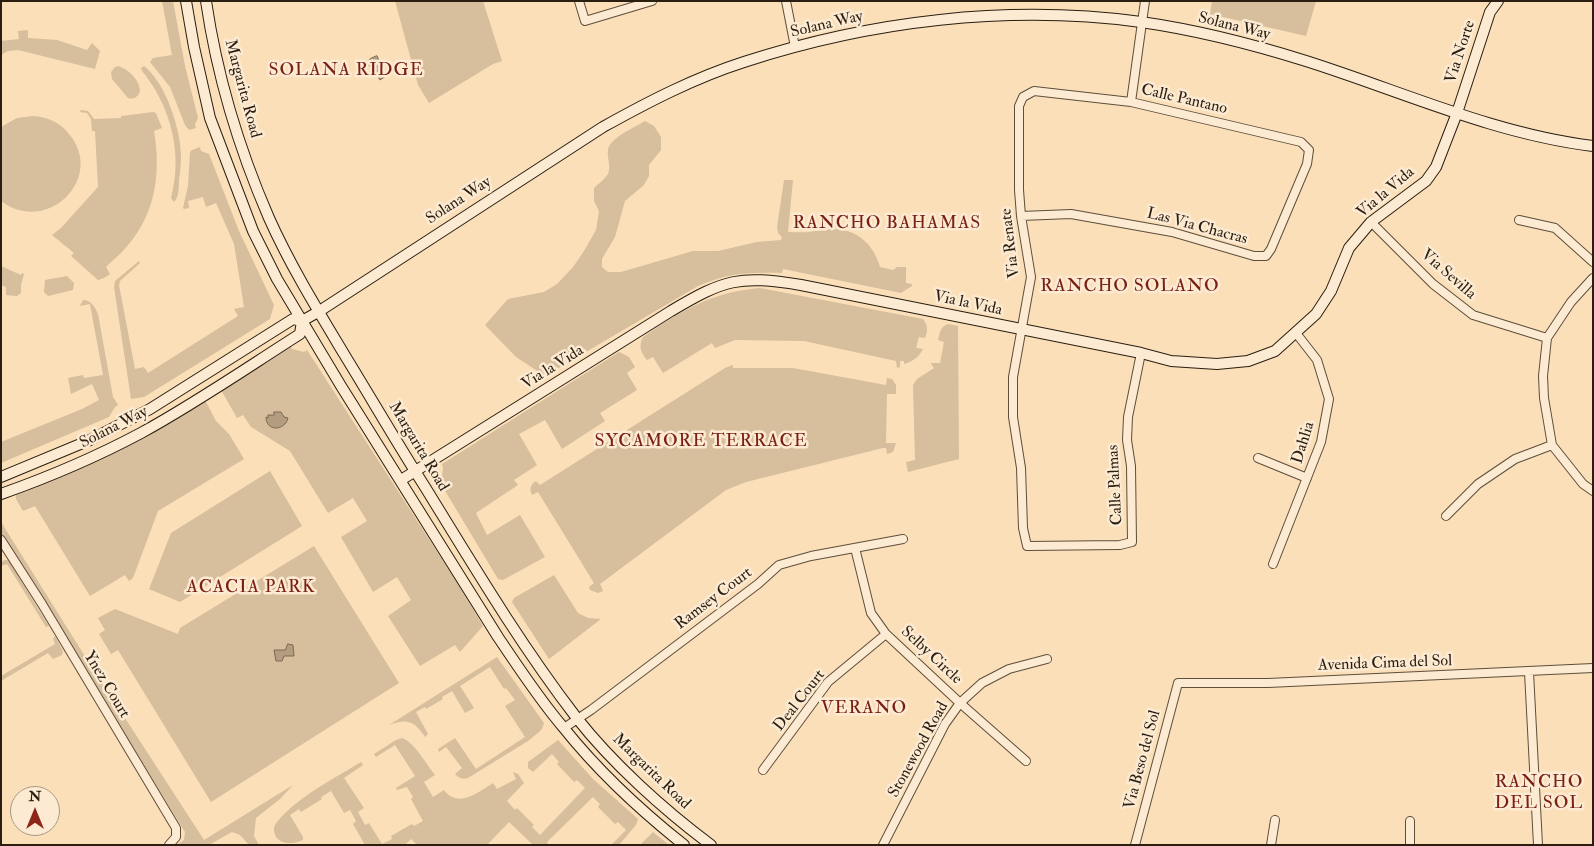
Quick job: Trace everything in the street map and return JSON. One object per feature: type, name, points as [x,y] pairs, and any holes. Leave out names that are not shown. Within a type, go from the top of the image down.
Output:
[{"type":"street","name":"Margarita Road","points":[[186,1],[194,48],[210,118],[232,180],[276,279],[526,680],[564,728],[608,777],[654,821],[684,845]]},
{"type":"street","name":"Margarita Road","points":[[206,1],[230,112],[248,165],[278,237],[318,312],[513,628],[578,719],[633,779],[685,826],[711,845]]},
{"type":"street","points":[[579,1],[586,21],[652,1]]},
{"type":"street","points":[[786,1],[795,47]]},
{"type":"street","points":[[1131,102],[1145,1]]},
{"type":"street","name":"Via Norte","points":[[1457,113],[1490,12],[1498,1]]},
{"type":"street","name":"Solana Way","points":[[1,476],[90,440],[150,409],[294,319],[302,321],[318,312],[603,126],[648,102],[743,62],[795,47],[867,31],[940,20],[1038,16],[1089,17],[1141,22],[1213,35],[1306,61],[1457,113],[1540,138],[1593,146]]},
{"type":"street","name":"Calle Pantano","points":[[1034,91],[1131,102],[1301,142],[1309,150],[1307,164]]},
{"type":"street","name":"Via Renate","points":[[1027,546],[1023,528],[1021,468],[1013,417],[1013,377],[1020,330],[1032,277],[1021,216],[1019,190],[1019,106],[1023,97],[1034,91]]},
{"type":"street","name":"Via la Vida","points":[[401,480],[671,311],[703,292],[718,285],[735,281],[752,279],[773,280],[801,285],[1140,353],[1171,361],[1218,364],[1248,361],[1275,351],[1316,314],[1332,291],[1349,248],[1371,222],[1426,181],[1436,167],[1457,113]]},
{"type":"street","name":"Las Via Chacras","points":[[1021,216],[1071,214],[1172,232],[1254,256],[1266,256],[1271,249],[1307,164]]},
{"type":"street","points":[[1519,220],[1554,228],[1593,262]]},
{"type":"street","name":"Via Sevilla","points":[[1371,222],[1433,284],[1473,315],[1548,338]]},
{"type":"street","points":[[1593,278],[1571,302],[1548,338],[1543,376],[1544,398],[1552,444],[1583,484],[1593,491]]},
{"type":"street","name":"Solana Way","points":[[1,494],[62,470],[142,432],[300,334],[302,321]]},
{"type":"street","name":"Dahlia","points":[[1274,564],[1321,442],[1329,399],[1317,360],[1296,333]]},
{"type":"street","name":"Calle Palmas","points":[[1027,546],[1120,545],[1132,542],[1131,466],[1127,440],[1128,417],[1140,353]]},
{"type":"street","points":[[1446,516],[1478,484],[1515,459],[1552,444]]},
{"type":"street","points":[[1258,458],[1307,478]]},
{"type":"street","name":"Ramsey Court","points":[[564,728],[758,584],[779,566],[811,556],[903,539]]},
{"type":"street","name":"Ynez Court","points":[[1,540],[42,604],[176,828],[176,837],[169,845]]},
{"type":"street","name":"Selby Circle","points":[[855,548],[871,613],[886,634],[1026,761]]},
{"type":"street","name":"Deal Court","points":[[763,770],[828,682],[886,634]]},
{"type":"street","name":"Stonewood Road","points":[[886,844],[945,724],[960,703],[982,683],[1009,669],[1047,659]]},
{"type":"street","name":"Avenida Cima del Sol","points":[[1178,683],[1268,683],[1593,668]]},
{"type":"street","points":[[1529,672],[1538,845]]},
{"type":"street","name":"Via Beso del Sol","points":[[1135,845],[1178,683]]},
{"type":"street","points":[[1272,845],[1275,820]]},
{"type":"street","points":[[1410,821],[1410,845]]},
{"type":"shaded area","points":[[162,1],[173,1],[185,66],[198,118],[195,124],[196,128],[189,130],[185,125],[170,87],[150,62],[153,58],[172,55]]},
{"type":"shaded area","points":[[395,1],[483,1],[502,61],[493,64],[429,103],[418,85]]},
{"type":"shaded area","points":[[1212,1],[1316,1],[1306,36],[1210,14]]},
{"type":"shaded area","points":[[28,30],[28,38],[57,40],[87,50],[92,43],[100,51],[95,69],[18,50],[8,51],[1,55],[1,41],[19,39],[18,31]]},
{"type":"shaded area","points":[[377,56],[386,76],[380,80],[368,64],[370,59]]},
{"type":"shaded area","points":[[118,66],[129,72],[138,82],[140,90],[135,98],[128,98],[112,79],[111,72]]},
{"type":"shaded area","points":[[144,66],[152,74],[165,95],[171,108],[178,134],[181,162],[178,192],[174,202],[171,198],[176,165],[172,131],[160,99],[142,71],[141,68]]},
{"type":"shaded area","points":[[81,110],[88,111],[94,119],[121,118],[121,116],[153,112],[156,113],[162,128],[154,131],[157,161],[156,176],[154,191],[145,219],[126,248],[106,267],[110,274],[98,280],[71,256],[74,253],[52,235],[61,228],[98,187],[95,131],[92,131],[91,119],[87,113],[80,112]]},
{"type":"shaded area","points":[[33,116],[53,121],[62,126],[79,151],[80,168],[76,184],[66,197],[52,207],[36,211],[19,210],[1,201],[1,127],[17,118]]},
{"type":"shaded area","points":[[645,121],[654,126],[661,137],[661,150],[649,165],[649,176],[644,185],[625,201],[615,237],[602,259],[602,267],[608,272],[621,272],[693,251],[718,251],[757,242],[781,240],[782,237],[778,233],[777,227],[784,180],[793,180],[788,232],[832,229],[851,232],[864,240],[874,252],[880,267],[893,270],[897,267],[906,267],[906,283],[912,284],[912,286],[901,293],[783,269],[782,273],[749,273],[719,278],[698,286],[545,376],[516,357],[485,325],[508,299],[544,292],[557,284],[573,267],[596,230],[599,211],[594,201],[594,188],[608,174],[609,146],[621,135]]},
{"type":"shaded area","points":[[200,147],[201,151],[209,154],[239,231],[274,305],[270,319],[144,397],[131,399],[114,287],[115,281],[139,261],[140,263],[120,281],[119,285],[135,369],[144,367],[148,373],[238,316],[234,309],[244,307],[234,244],[216,203],[206,207],[203,197],[188,201],[189,208],[183,208],[188,186],[190,152]]},
{"type":"shaded area","points":[[1,266],[21,275],[22,273],[24,274],[21,293],[17,296],[6,295],[6,287],[1,285]]},
{"type":"shaded area","points":[[67,276],[74,283],[73,290],[48,296],[44,292],[45,280]]},
{"type":"shaded area","points":[[760,288],[923,319],[927,326],[927,333],[925,338],[919,337],[916,348],[923,349],[910,362],[904,364],[904,361],[900,361],[900,367],[897,368],[896,361],[804,341],[735,340],[715,348],[712,343],[663,373],[653,357],[647,360],[643,354],[640,347],[643,337],[685,311],[712,298],[743,290]]},
{"type":"shaded area","points":[[83,300],[94,306],[98,314],[113,397],[118,405],[109,417],[1,463],[1,442],[82,409],[99,400],[92,384],[71,394],[68,378],[83,375],[84,378],[103,375],[90,304],[80,306]]},
{"type":"shaded area","points":[[948,324],[958,326],[959,459],[908,472],[906,462],[915,460],[913,385],[917,379],[934,368],[931,363],[940,363],[944,342],[938,340],[942,328]]},
{"type":"shaded area","points":[[290,345],[292,349],[304,352],[307,350],[483,626],[460,652],[455,645],[420,666],[388,616],[411,600],[397,577],[373,592],[341,537],[367,521],[353,498],[328,513],[290,451],[251,427],[243,415],[237,418],[221,390]]},
{"type":"shaded area","points":[[619,352],[629,357],[635,367],[627,373],[637,390],[600,413],[605,421],[562,449],[545,420],[519,434],[537,465],[514,480],[518,485],[476,513],[487,535],[520,515],[545,557],[503,580],[498,579],[441,484],[442,464]]},
{"type":"shaded area","points":[[733,365],[733,368],[793,368],[886,385],[887,378],[892,379],[896,385],[896,394],[887,394],[886,443],[896,443],[893,452],[887,454],[886,448],[883,448],[746,482],[726,490],[600,584],[603,591],[598,593],[590,590],[589,587],[594,583],[538,492],[532,495],[532,485],[536,481],[540,485],[725,368]]},
{"type":"shaded area","points":[[205,400],[216,421],[229,434],[244,459],[158,511],[133,578],[129,581],[125,575],[90,596],[35,506],[23,511],[16,499],[16,495],[57,478]]},
{"type":"shaded area","points":[[274,412],[281,412],[284,417],[288,418],[280,427],[272,427],[267,422],[266,417],[274,415]]},
{"type":"shaded area","points":[[270,471],[302,526],[180,602],[149,589],[171,533]]},
{"type":"shaded area","points":[[1,522],[204,840],[293,785],[280,799],[256,818],[254,836],[259,845],[249,845],[240,835],[232,832],[209,845],[177,845],[184,840],[185,832],[1,533]]},
{"type":"shaded area","points":[[314,546],[399,683],[211,802],[118,650],[111,654],[99,634],[105,630],[98,618],[115,609],[178,634],[180,628]]},
{"type":"shaded area","points":[[8,560],[49,626],[46,627],[7,564],[1,566],[1,562]]},
{"type":"shaded area","points":[[554,575],[578,613],[588,618],[601,619],[549,659],[512,602],[514,598]]},
{"type":"shaded area","points":[[55,636],[63,651],[62,655],[53,659],[48,653],[1,681],[1,676],[55,644],[53,639]]},
{"type":"shaded area","points":[[288,644],[293,645],[294,656],[284,656],[282,661],[276,661],[274,650],[285,650]]},
{"type":"shaded area","points":[[497,657],[544,723],[542,729],[528,741],[468,778],[460,778],[455,774],[462,768],[446,747],[439,752],[438,749],[455,738],[476,769],[525,737],[505,706],[515,700],[506,688],[504,689],[490,667],[460,686],[474,708],[465,713],[452,691],[426,709],[425,707],[416,712],[428,734],[425,737],[418,727],[410,722],[389,725]]},
{"type":"shaded area","points":[[402,738],[416,749],[435,775],[424,782],[433,797],[444,790],[450,796],[462,799],[481,791],[493,783],[497,789],[516,779],[513,772],[518,774],[524,783],[507,801],[534,825],[532,827],[540,835],[585,788],[577,780],[574,782],[557,764],[559,762],[552,754],[533,772],[528,768],[528,762],[558,740],[593,779],[638,819],[636,825],[619,845],[611,845],[626,830],[618,822],[615,824],[598,807],[600,804],[593,797],[547,842],[549,845],[533,845],[509,822],[487,845],[417,845],[411,839],[405,845],[365,845],[353,824],[356,821],[350,810],[344,813],[331,791],[301,812],[299,809],[290,815],[303,840],[288,843],[276,837],[274,833],[275,824],[292,807],[321,786],[361,762],[363,765],[344,778],[364,808],[358,812],[365,825],[369,823],[382,844],[392,839],[391,836],[412,824],[414,826],[423,821],[407,787],[397,790],[396,788],[415,776],[395,745],[376,757],[374,754]]},
{"type":"shaded area","points":[[653,832],[669,845],[640,845]]},
{"type":"district","name":"SOLANA RIDGE","points":[[346,71]]},
{"type":"district","name":"RANCHO BAHAMAS","points":[[887,224]]},
{"type":"district","name":"RANCHO SOLANO","points":[[1130,287]]},
{"type":"district","name":"SYCAMORE TERRACE","points":[[701,442]]},
{"type":"district","name":"ACACIA PARK","points":[[251,588]]},
{"type":"district","name":"VERANO","points":[[864,709]]},
{"type":"district","name":"RANCHO DEL SOL","points":[[1539,793]]}]
